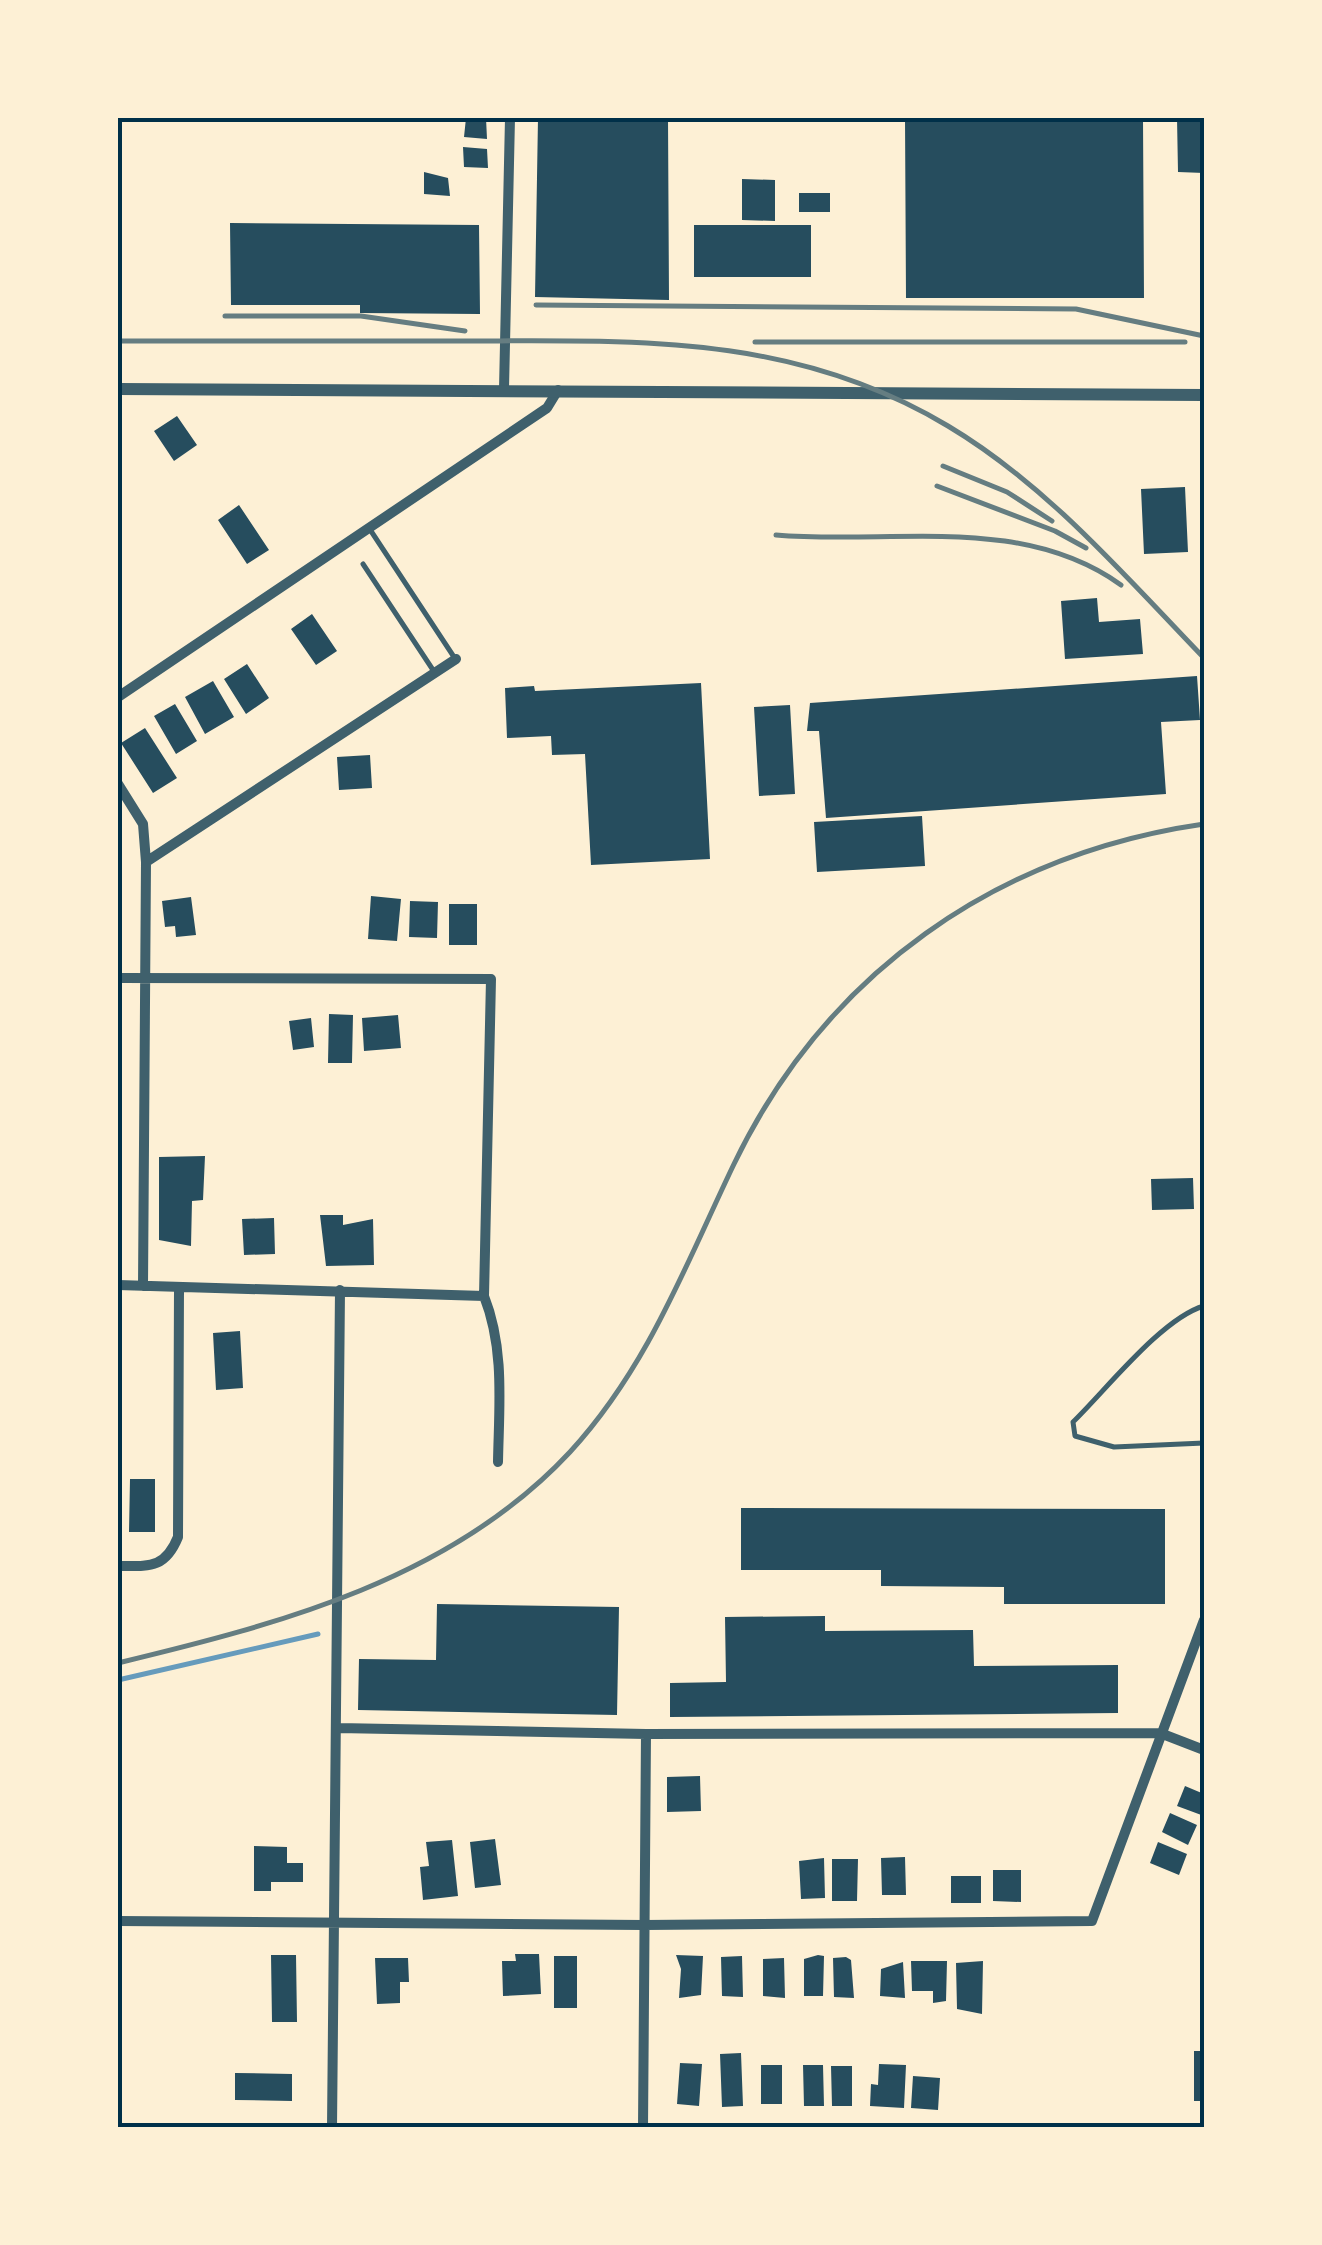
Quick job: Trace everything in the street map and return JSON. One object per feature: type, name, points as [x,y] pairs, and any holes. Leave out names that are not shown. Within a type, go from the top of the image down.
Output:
[{"type":"street","points":[[504,389],[510,118]]},
{"type":"street","points":[[118,390],[1204,395]]},
{"type":"street","points":[[118,696],[547,408],[558,390]]},
{"type":"street","points":[[146,862],[456,659]]},
{"type":"street","points":[[118,784],[143,824],[146,862],[142,1286]]},
{"type":"street","points":[[118,978],[491,979],[484,1296],[494,1323],[499,1360],[498,1462]]},
{"type":"street","points":[[118,1286],[484,1296]]},
{"type":"street","points":[[118,1566],[156,1566],[170,1556],[178,1537],[178,1288]]},
{"type":"street","points":[[332,2128],[340,1290]]},
{"type":"street","points":[[118,1921],[644,1925],[1092,1922],[1204,1620]]},
{"type":"street","points":[[338,1728],[646,1734],[1160,1733],[1204,1750]]},
{"type":"street","points":[[643,2128],[646,1734]]},
{"type":"lane","points":[[369,528],[456,659]]},
{"type":"lane","points":[[363,564],[435,673]]},
{"type":"lane","points":[[1204,1306],[1169,1328],[1073,1422],[1075,1436],[1114,1447],[1204,1443]]},
{"type":"building","points":[[466,118],[486,118],[487,139],[464,137]]},
{"type":"building","points":[[538,118],[668,118],[669,300],[535,297]]},
{"type":"building","points":[[905,118],[1143,118],[1144,298],[906,298]]},
{"type":"building","points":[[1177,118],[1204,118],[1204,173],[1178,172]]},
{"type":"building","points":[[463,147],[487,149],[488,168],[464,167]]},
{"type":"building","points":[[424,172],[448,178],[450,196],[424,194]]},
{"type":"building","points":[[742,179],[775,180],[775,221],[742,220]]},
{"type":"building","points":[[799,193],[830,193],[830,212],[799,212]]},
{"type":"building","points":[[230,223],[479,225],[480,314],[360,313],[360,305],[231,305]]},
{"type":"building","points":[[694,225],[811,225],[811,277],[694,277]]},
{"type":"building","points":[[177,416],[197,445],[174,461],[154,431]]},
{"type":"building","points":[[1185,487],[1188,552],[1144,554],[1141,489]]},
{"type":"building","points":[[239,505],[269,550],[247,564],[218,520]]},
{"type":"building","points":[[1097,598],[1099,622],[1140,619],[1143,654],[1065,659],[1061,601]]},
{"type":"building","points":[[312,614],[337,651],[316,665],[291,629]]},
{"type":"building","points":[[247,664],[269,698],[246,714],[224,679]]},
{"type":"building","points":[[1197,676],[1200,720],[1161,722],[1166,794],[826,818],[819,731],[807,731],[810,703]]},
{"type":"building","points":[[213,681],[234,717],[205,734],[185,697]]},
{"type":"building","points":[[701,683],[710,859],[591,865],[585,754],[552,755],[551,736],[507,738],[505,688],[534,686],[535,691]]},
{"type":"building","points":[[175,704],[197,741],[176,754],[154,716]]},
{"type":"building","points":[[790,705],[795,794],[759,796],[754,707]]},
{"type":"building","points":[[145,728],[177,778],[153,793],[121,743]]},
{"type":"building","points":[[370,755],[372,788],[339,790],[337,757]]},
{"type":"building","points":[[922,816],[925,866],[817,872],[814,822]]},
{"type":"building","points":[[371,896],[401,899],[397,941],[368,939]]},
{"type":"building","points":[[191,897],[196,935],[176,937],[175,926],[165,927],[162,901]]},
{"type":"building","points":[[410,901],[438,902],[437,938],[409,937]]},
{"type":"building","points":[[449,904],[477,904],[477,945],[449,945]]},
{"type":"building","points":[[329,1014],[353,1015],[352,1063],[328,1063]]},
{"type":"building","points":[[398,1015],[401,1048],[364,1051],[362,1018]]},
{"type":"building","points":[[311,1018],[314,1047],[293,1050],[289,1021]]},
{"type":"building","points":[[205,1156],[203,1200],[192,1201],[191,1246],[159,1240],[159,1157]]},
{"type":"building","points":[[1193,1178],[1194,1209],[1152,1210],[1151,1179]]},
{"type":"building","points":[[320,1215],[343,1215],[343,1225],[373,1219],[374,1265],[326,1266]]},
{"type":"building","points":[[274,1218],[275,1254],[244,1255],[242,1219]]},
{"type":"building","points":[[240,1331],[243,1388],[216,1390],[213,1333]]},
{"type":"building","points":[[130,1479],[155,1479],[155,1532],[129,1532]]},
{"type":"building","points":[[741,1508],[1165,1509],[1165,1604],[1004,1604],[1004,1587],[881,1586],[881,1570],[741,1570]]},
{"type":"building","points":[[437,1604],[619,1607],[617,1715],[358,1710],[359,1659],[436,1660]]},
{"type":"building","points":[[825,1616],[825,1631],[973,1630],[974,1666],[1118,1665],[1118,1713],[670,1717],[670,1683],[726,1682],[725,1617]]},
{"type":"building","points":[[700,1776],[701,1811],[667,1812],[667,1777]]},
{"type":"building","points":[[1185,1786],[1204,1794],[1204,1816],[1177,1806]]},
{"type":"building","points":[[1170,1813],[1197,1825],[1188,1845],[1162,1832]]},
{"type":"building","points":[[495,1839],[501,1885],[475,1888],[470,1842]]},
{"type":"building","points":[[452,1840],[458,1896],[423,1900],[420,1867],[429,1866],[426,1842]]},
{"type":"building","points":[[1158,1842],[1187,1854],[1179,1875],[1150,1863]]},
{"type":"building","points":[[254,1846],[287,1847],[287,1863],[303,1863],[303,1882],[271,1882],[271,1891],[254,1891]]},
{"type":"building","points":[[905,1857],[906,1895],[882,1895],[881,1858]]},
{"type":"building","points":[[824,1858],[825,1898],[801,1899],[799,1861]]},
{"type":"building","points":[[832,1859],[858,1859],[857,1901],[832,1901]]},
{"type":"building","points":[[993,1870],[1021,1870],[1021,1902],[993,1901]]},
{"type":"building","points":[[951,1876],[981,1876],[981,1903],[951,1903]]},
{"type":"building","points":[[515,1954],[539,1954],[541,1994],[503,1996],[502,1961],[516,1961]]},
{"type":"building","points":[[271,1955],[296,1955],[297,2022],[272,2022]]},
{"type":"building","points":[[676,1955],[703,1956],[701,1995],[679,1998],[681,1969]]},
{"type":"building","points":[[554,1956],[577,1956],[577,2008],[554,2008]]},
{"type":"building","points":[[742,1956],[743,1997],[722,1996],[721,1957]]},
{"type":"building","points":[[824,1956],[823,1996],[804,1996],[804,1959]]},
{"type":"building","points":[[375,1958],[408,1958],[409,1982],[400,1982],[400,2003],[377,2004]]},
{"type":"building","points":[[784,1958],[785,1998],[763,1996],[763,1959]]},
{"type":"building","points":[[833,1958],[851,1960],[854,1998],[834,1997]]},
{"type":"building","points":[[911,1961],[947,1961],[946,2001],[933,2003],[933,1991],[912,1991]]},
{"type":"building","points":[[983,1961],[982,2014],[957,2009],[956,1963]]},
{"type":"building","points":[[903,1962],[905,1998],[880,1996],[881,1969]]},
{"type":"building","points":[[1194,2051],[1204,2051],[1204,2101],[1194,2101]]},
{"type":"building","points":[[741,2053],[743,2106],[722,2107],[720,2054]]},
{"type":"building","points":[[680,2063],[702,2064],[699,2106],[677,2104]]},
{"type":"building","points":[[879,2064],[906,2065],[904,2108],[870,2106],[871,2084],[878,2085]]},
{"type":"building","points":[[761,2065],[782,2065],[782,2104],[761,2104]]},
{"type":"building","points":[[803,2065],[823,2065],[824,2106],[804,2106]]},
{"type":"building","points":[[831,2066],[852,2066],[852,2106],[832,2106]]},
{"type":"building","points":[[235,2073],[292,2074],[292,2101],[235,2100]]},
{"type":"building","points":[[913,2076],[940,2078],[938,2110],[911,2108]]},
{"type":"waterway","points":[[118,1680],[318,1634]]},
{"type":"railway","points":[[536,305],[1076,309],[1204,336]]},
{"type":"railway","points":[[225,316],[361,316],[465,331]]},
{"type":"railway","points":[[118,341],[648,343],[770,358],[830,373],[889,395],[948,426],[1019,475],[1083,533],[1204,658]]},
{"type":"railway","points":[[755,342],[1185,342]]},
{"type":"railway","points":[[943,466],[1007,492],[1052,521]]},
{"type":"railway","points":[[937,486],[1055,531],[1086,548]]},
{"type":"railway","points":[[776,535],[998,540],[1041,548],[1082,563],[1121,585]]},
{"type":"railway","points":[[118,1663],[301,1613],[361,1590],[472,1533],[523,1496],[570,1452],[622,1385],[663,1314],[734,1164],[772,1096],[817,1035],[868,980],[926,934],[988,894],[1056,863],[1128,839],[1204,824]]}]
